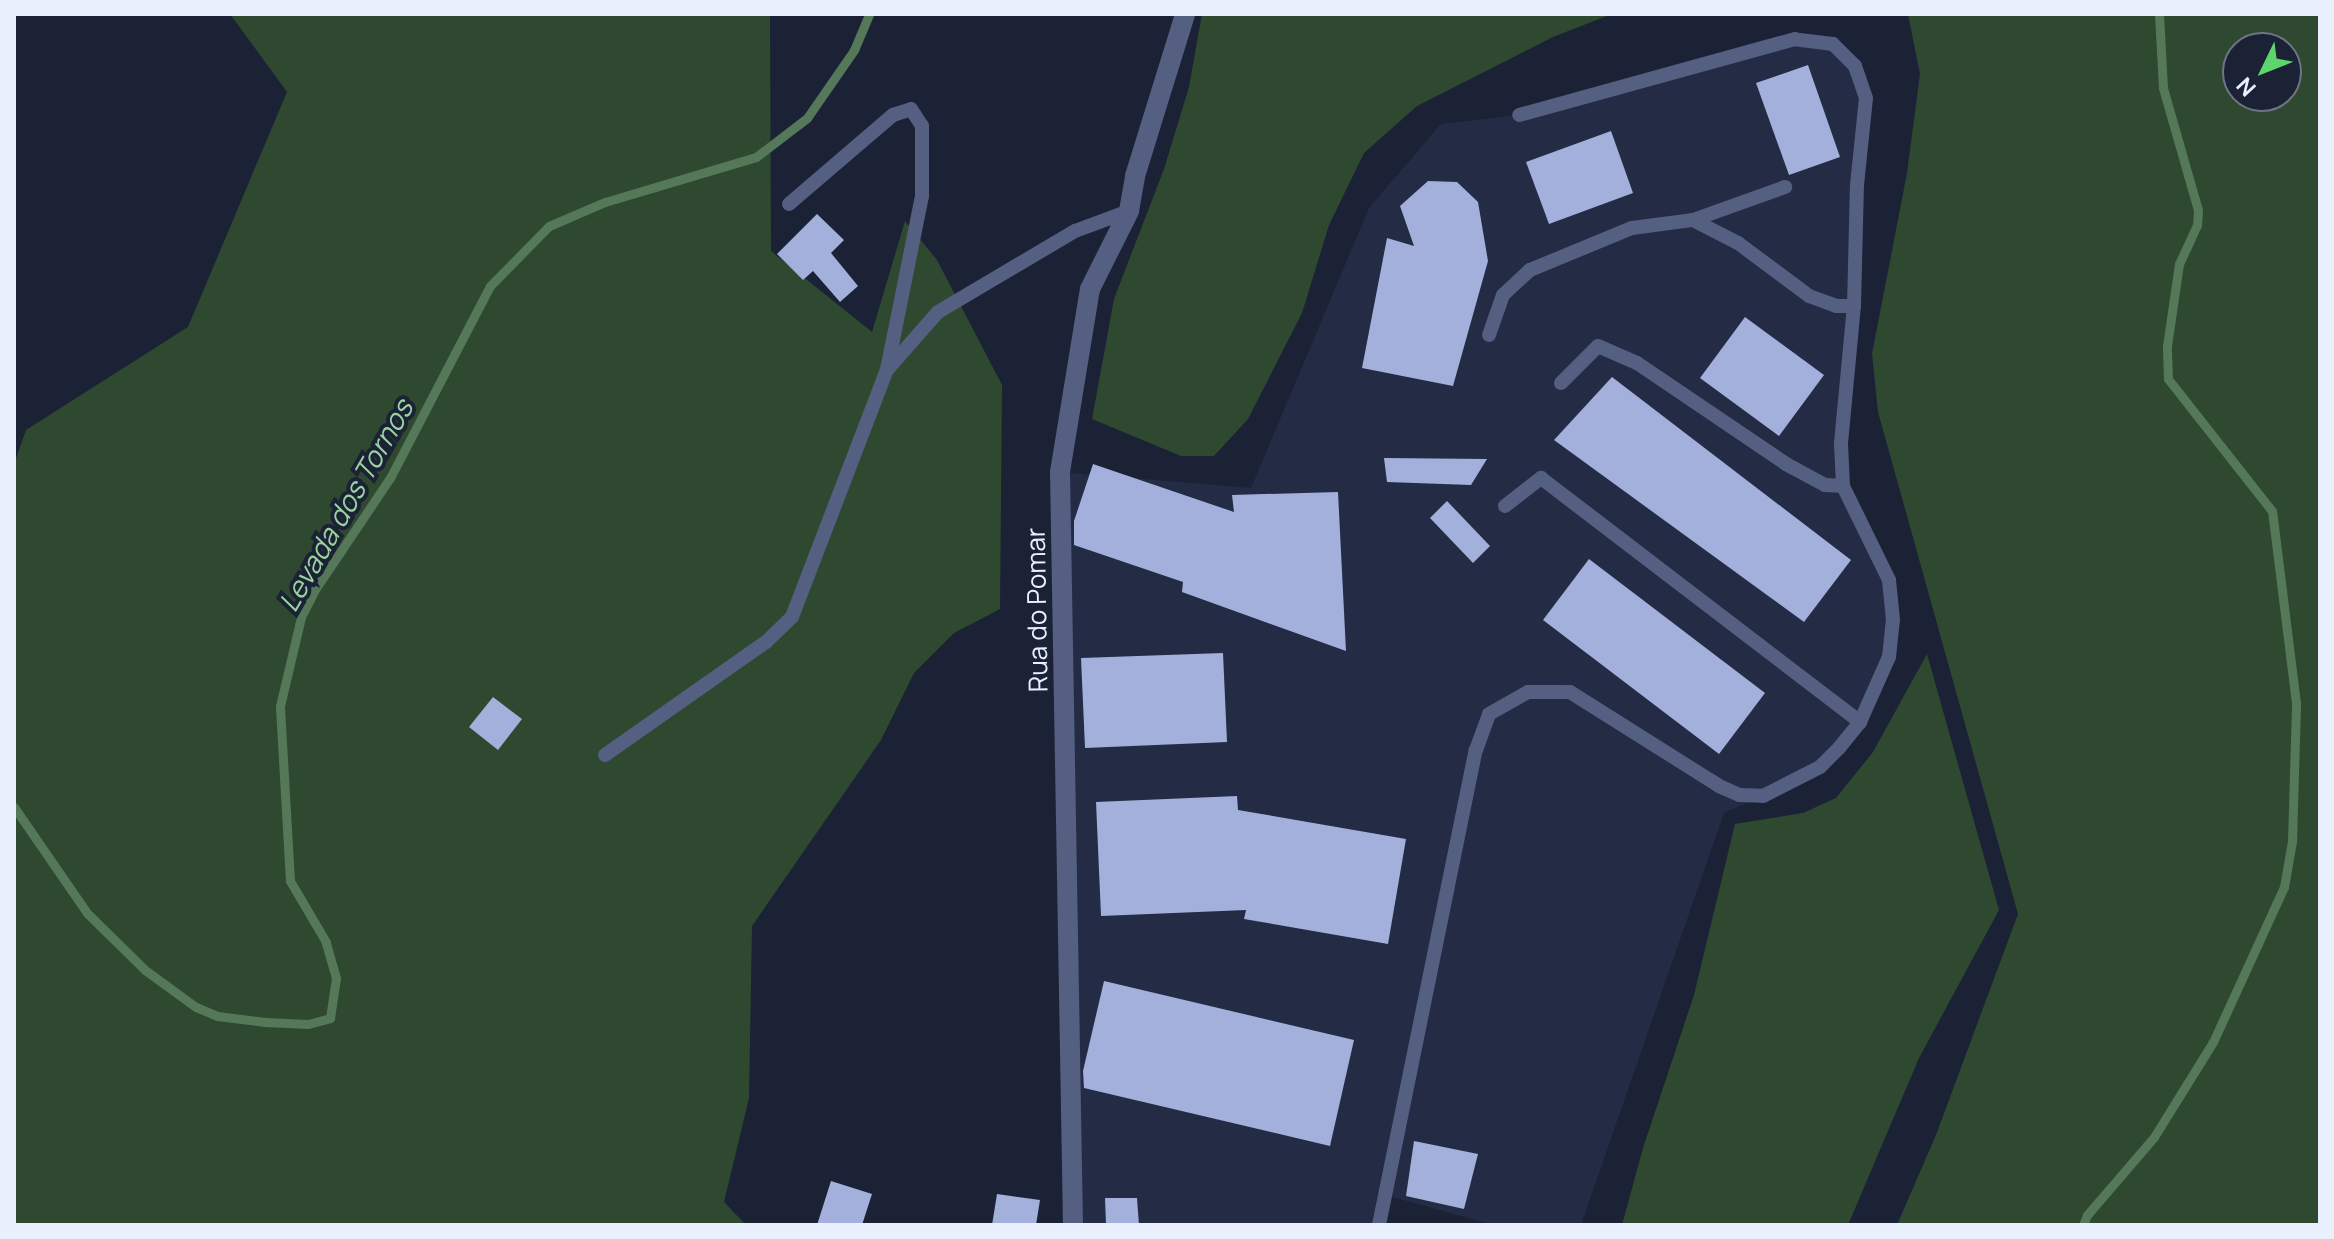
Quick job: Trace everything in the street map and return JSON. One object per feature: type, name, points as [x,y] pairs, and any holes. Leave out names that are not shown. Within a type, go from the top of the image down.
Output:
[{"type":"street","name":"Rua do Pomar","points":[[1073,1225],[1060,472],[1090,289],[1129,211],[1135,176],[1185,14]]},
{"type":"lane","points":[[1379,1225],[1476,750],[1489,714],[1528,692],[1570,692],[1708,780],[1739,795],[1763,796],[1820,767],[1860,722],[1889,657],[1893,620],[1889,580],[1843,486],[1841,443],[1854,306],[1857,185],[1866,98],[1855,66],[1833,44],[1795,39],[1519,115]]},
{"type":"lane","points":[[605,755],[766,642],[792,617],[887,370],[922,196],[922,126],[911,109],[893,115],[789,204]]},
{"type":"lane","points":[[1489,335],[1503,295],[1530,270],[1632,228],[1693,220],[1785,187]]},
{"type":"lane","points":[[887,370],[938,312],[1075,231],[1129,211]]},
{"type":"lane","points":[[1693,220],[1738,243],[1809,296],[1836,306],[1854,306]]},
{"type":"lane","points":[[1561,383],[1598,346],[1637,363],[1786,464],[1825,485],[1843,486]]},
{"type":"lane","points":[[1505,506],[1541,478],[1860,722]]},
{"type":"shaded area","points":[[1795,39],[1833,44],[1866,98],[1843,486],[1889,580],[1889,657],[1860,722],[1798,781],[1724,813],[1581,1225],[1494,1225],[1385,1195],[1379,1225],[1073,1225],[1060,472],[1251,488],[1369,208],[1441,124],[1519,115]]},
{"type":"green space","points":[[230,14],[770,14],[771,251],[872,332],[905,221],[937,260],[1002,385],[1000,609],[954,633],[914,673],[881,740],[752,926],[749,1098],[724,1202],[746,1225],[14,1225],[14,464],[26,430],[188,327],[287,92]]},
{"type":"green space","points":[[1202,14],[1612,14],[1553,37],[1417,106],[1364,153],[1329,225],[1302,313],[1248,419],[1214,456],[1181,456],[1092,419],[1114,299],[1164,169],[1189,87]]},
{"type":"green space","points":[[1908,14],[2320,14],[2320,1225],[1897,1225],[1936,1135],[2018,914],[1878,412],[1872,354],[1907,173],[1920,74]]},
{"type":"green space","points":[[1927,654],[1999,910],[1919,1058],[1848,1225],[1622,1225],[1643,1148],[1694,995],[1735,824],[1803,813],[1836,798],[1873,752]]},
{"type":"building","points":[[1808,65],[1840,157],[1789,175],[1756,83]]},
{"type":"building","points":[[1611,131],[1633,193],[1549,224],[1526,162]]},
{"type":"building","points":[[1428,181],[1457,182],[1478,202],[1488,261],[1453,386],[1362,368],[1387,238],[1414,246],[1400,206]]},
{"type":"building","points":[[817,214],[844,240],[831,253],[858,286],[840,302],[813,271],[803,280],[777,254]]},
{"type":"building","points":[[1745,317],[1824,375],[1779,436],[1700,378]]},
{"type":"building","points":[[1612,377],[1851,560],[1804,622],[1554,440]]},
{"type":"building","points":[[1384,458],[1487,459],[1471,485],[1387,482]]},
{"type":"building","points":[[1093,464],[1234,512],[1232,495],[1338,492],[1346,651],[1182,592],[1183,582],[1074,545],[1074,521]]},
{"type":"building","points":[[1447,501],[1490,546],[1473,563],[1430,518]]},
{"type":"building","points":[[1589,559],[1765,693],[1719,754],[1543,620]]},
{"type":"building","points":[[1223,653],[1227,742],[1085,748],[1081,658]]},
{"type":"building","points":[[493,697],[522,719],[498,750],[469,727]]},
{"type":"building","points":[[1237,796],[1238,810],[1406,839],[1388,944],[1244,919],[1246,910],[1101,916],[1096,802]]},
{"type":"building","points":[[1104,981],[1354,1040],[1330,1146],[1084,1088],[1083,1071]]},
{"type":"building","points":[[1414,1141],[1478,1154],[1464,1209],[1406,1196]]},
{"type":"building","points":[[831,1181],[872,1194],[862,1225],[817,1225]]},
{"type":"building","points":[[997,1194],[1040,1200],[1036,1225],[992,1225]]},
{"type":"building","points":[[1105,1198],[1137,1198],[1139,1225],[1106,1225]]},
{"type":"waterway","name":"Levada dos Tornos","points":[[14,807],[87,913],[145,970],[196,1007],[217,1016],[265,1022],[308,1024],[330,1018],[336,978],[326,942],[290,881],[280,706],[301,617],[316,588],[390,478],[490,286],[549,226],[605,202],[756,157],[807,118],[854,50],[869,14]]},
{"type":"waterway","name":"Levada dos Tornos","points":[[2083,1225],[2087,1215],[2154,1137],[2213,1042],[2284,887],[2292,841],[2296,703],[2272,511],[2168,379],[2167,346],[2179,264],[2197,225],[2198,210],[2163,88],[2159,14]]}]
